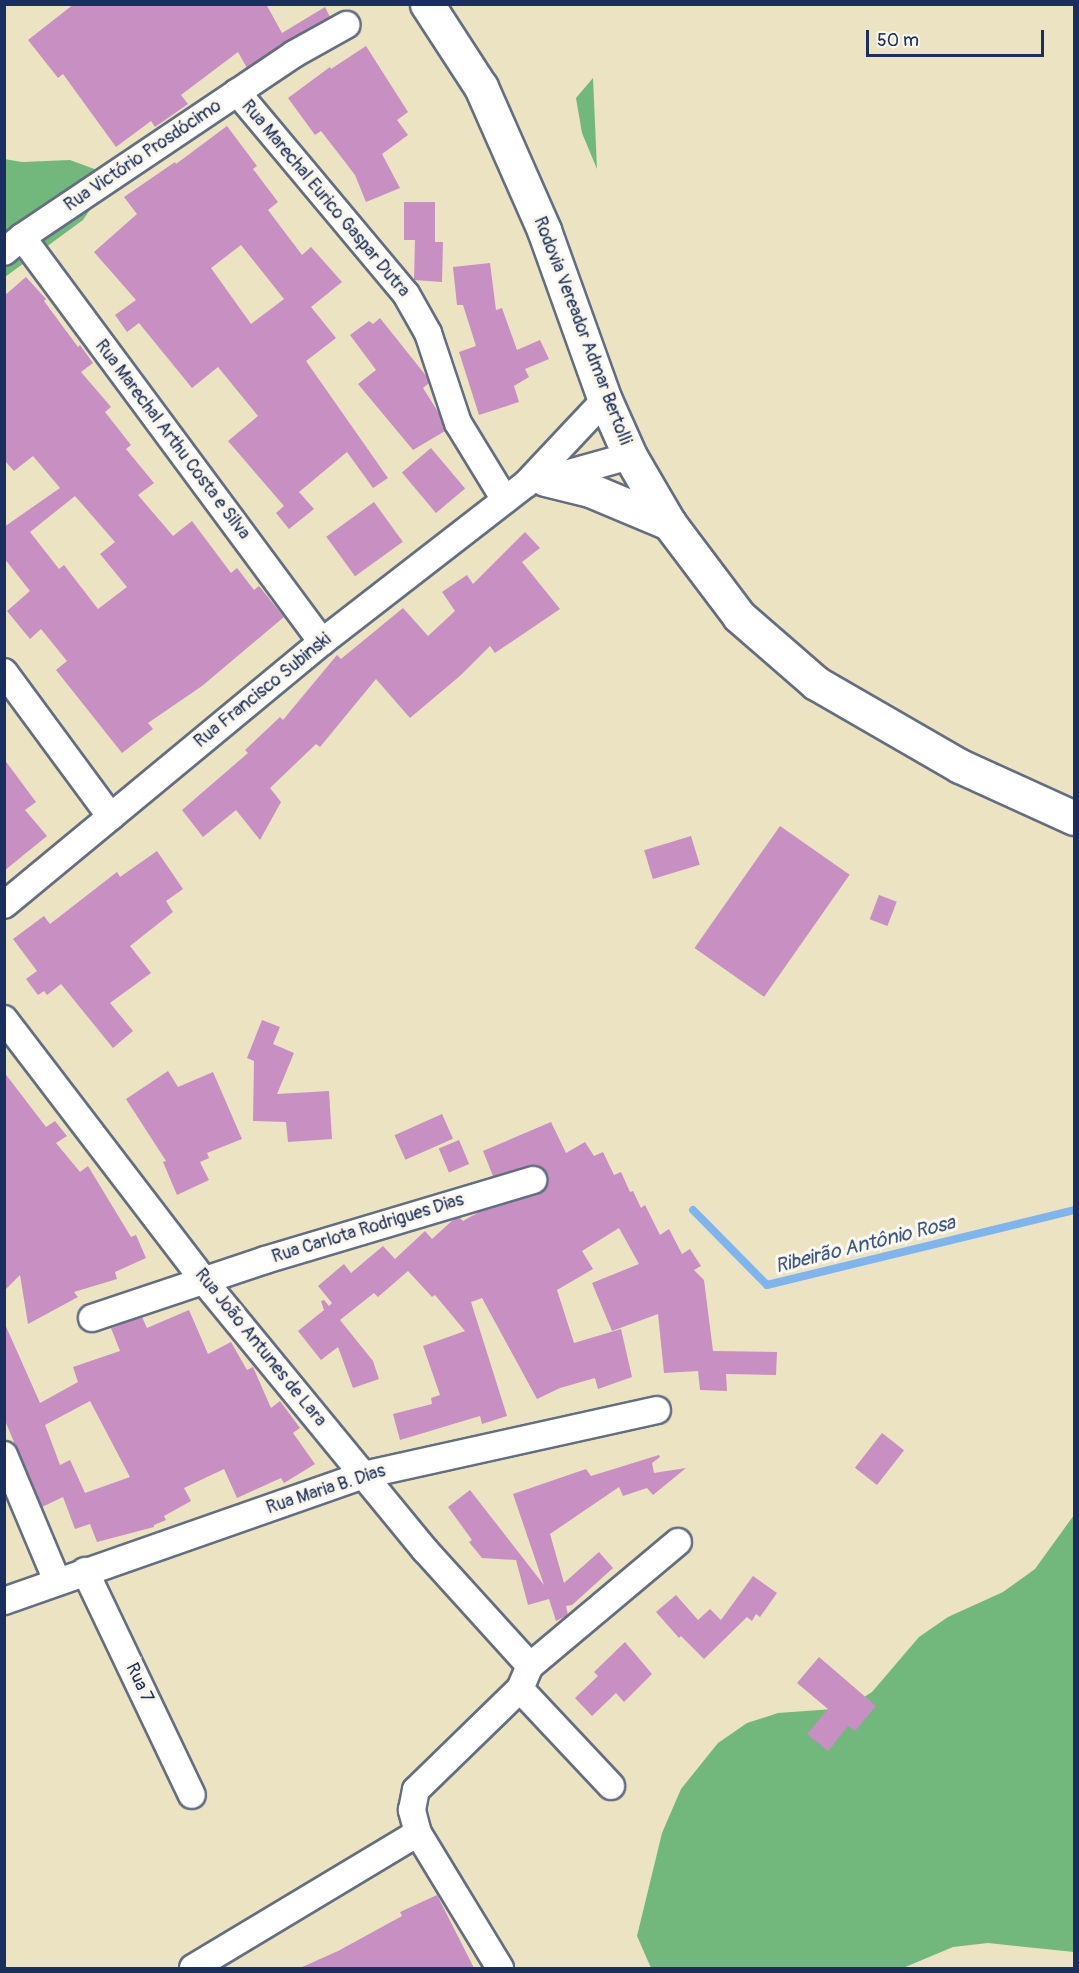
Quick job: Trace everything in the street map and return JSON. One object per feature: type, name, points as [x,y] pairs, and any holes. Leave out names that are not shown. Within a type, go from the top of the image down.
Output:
[{"type":"highway","name":"Rodovia Vereador Admar Bertolli","points":[[427,4],[481,87],[544,230],[605,400],[630,456],[669,523],[739,616],[816,683],[960,765],[1074,818]]},
{"type":"highway","points":[[536,482],[590,490],[669,523]]},
{"type":"street","name":"Rua Victório Prosdócimo","points":[[13,245],[294,54],[346,26]]},
{"type":"street","name":"Rua Marechal Eurico Gaspar Dutra","points":[[237,92],[406,294],[428,333],[458,423],[505,500]]},
{"type":"street","name":"Rua Marechal Arthu Costa e Silva","points":[[13,245],[322,642]]},
{"type":"street","name":"Rua Francisco Subinski","points":[[536,482],[605,400]]},
{"type":"street","name":"Rua Francisco Subinski","points":[[4,905],[322,642],[505,500],[536,482],[630,456]]},
{"type":"street","points":[[4,672],[111,817]]},
{"type":"street","name":"Rua João Antunes de Lara","points":[[4,1019],[204,1281],[425,1551],[530,1666]]},
{"type":"street","name":"Rua Carlota Rodrigues Dias","points":[[92,1318],[381,1223],[533,1180]]},
{"type":"street","name":"Rua Maria B. Dias","points":[[4,1601],[364,1475],[657,1410]]},
{"type":"street","points":[[4,1455],[57,1581]]},
{"type":"street","points":[[500,1968],[417,1833],[412,1810],[416,1790],[520,1689],[530,1666],[678,1542]]},
{"type":"street","name":"Rua 7","points":[[86,1571],[192,1795]]},
{"type":"street","points":[[520,1689],[611,1786]]},
{"type":"street","points":[[193,1968],[417,1833]]},
{"type":"green space","points":[[593,78],[597,169],[582,133],[576,98]]},
{"type":"green space","points":[[4,159],[22,162],[70,160],[97,170],[102,192],[83,220],[5,277]]},
{"type":"green space","points":[[1074,1515],[1074,1952],[988,1943],[953,1947],[903,1968],[651,1968],[637,1936],[662,1833],[681,1789],[718,1743],[747,1723],[778,1713],[847,1708],[872,1692],[919,1637],[948,1617],[1003,1592],[1035,1569]]},
{"type":"building","points":[[74,4],[266,4],[282,33],[325,7],[330,17],[247,68],[238,52],[181,95],[188,104],[155,127],[151,121],[116,147],[63,74],[58,78],[28,40]]},
{"type":"building","points":[[366,46],[408,112],[397,120],[408,135],[382,154],[400,188],[366,202],[355,175],[321,131],[315,135],[288,98],[330,67],[331,69]]},
{"type":"building","points":[[227,126],[257,166],[253,169],[278,202],[268,210],[302,255],[311,247],[342,282],[311,307],[336,338],[306,361],[388,478],[373,488],[347,452],[299,492],[314,509],[289,529],[276,513],[284,506],[228,441],[258,416],[218,367],[192,388],[139,323],[127,332],[115,315],[136,300],[94,252],[137,214],[124,197],[175,162],[176,164]],"holes":[[[241,245],[284,299],[251,324],[211,268]]]},
{"type":"building","points":[[404,202],[435,202],[435,242],[443,242],[442,282],[414,280],[415,240],[404,240]]},
{"type":"building","points":[[490,263],[496,310],[502,308],[517,350],[540,340],[549,359],[525,369],[529,377],[514,386],[519,402],[479,415],[459,352],[476,346],[463,305],[457,305],[453,267]]},
{"type":"building","points":[[26,277],[46,299],[44,301],[78,347],[80,345],[93,363],[81,372],[111,407],[105,412],[131,445],[126,449],[154,483],[138,495],[173,536],[192,521],[231,573],[237,568],[254,590],[259,586],[284,617],[202,686],[148,723],[153,729],[122,753],[56,670],[67,661],[41,629],[30,639],[7,611],[30,591],[4,558],[4,527],[60,488],[33,456],[14,471],[4,460],[4,296]],"holes":[[[75,496],[115,542],[100,554],[127,587],[98,609],[64,565],[59,569],[30,532]]]},
{"type":"building","points":[[380,318],[427,377],[429,383],[423,388],[440,415],[445,431],[413,450],[358,384],[376,370],[350,335],[369,321],[373,324]]},
{"type":"building","points":[[431,448],[465,489],[436,513],[402,472]]},
{"type":"building","points":[[374,502],[403,542],[355,576],[326,537]]},
{"type":"building","points":[[525,532],[540,548],[522,562],[560,609],[495,653],[490,646],[461,675],[410,718],[376,679],[320,747],[316,744],[270,788],[281,802],[260,840],[236,810],[203,837],[182,810],[248,753],[245,750],[280,717],[283,720],[337,655],[341,659],[403,608],[428,636],[455,611],[442,592],[467,575],[473,584]]},
{"type":"building","points":[[4,759],[36,802],[25,810],[47,836],[4,871]]},
{"type":"building","points":[[780,826],[850,875],[764,997],[695,948]]},
{"type":"building","points":[[691,836],[700,865],[653,879],[644,850]]},
{"type":"building","points":[[157,851],[183,889],[166,901],[173,912],[130,946],[151,973],[110,1003],[133,1031],[113,1048],[61,984],[47,995],[44,991],[38,995],[26,979],[37,971],[13,939],[44,916],[50,924],[117,872],[120,877]]},
{"type":"building","points":[[879,895],[897,902],[887,926],[870,919]]},
{"type":"building","points":[[262,1020],[280,1027],[273,1044],[294,1053],[277,1094],[329,1091],[332,1139],[288,1142],[286,1122],[253,1121],[254,1061],[247,1058]]},
{"type":"building","points":[[168,1071],[178,1087],[213,1072],[242,1139],[207,1153],[209,1158],[200,1162],[209,1180],[177,1195],[163,1162],[166,1161],[126,1099]]},
{"type":"building","points":[[4,1072],[46,1127],[55,1121],[67,1136],[56,1143],[80,1172],[88,1166],[131,1237],[136,1235],[146,1258],[115,1272],[117,1279],[74,1292],[78,1297],[28,1324],[20,1275],[4,1291]]},
{"type":"building","points":[[442,1114],[453,1139],[405,1160],[394,1135]]},
{"type":"building","points":[[551,1122],[566,1153],[585,1142],[594,1156],[603,1152],[614,1175],[621,1172],[630,1192],[633,1191],[641,1208],[645,1205],[660,1235],[669,1229],[682,1254],[690,1249],[701,1266],[694,1270],[704,1280],[713,1351],[777,1352],[776,1375],[726,1374],[727,1391],[700,1390],[698,1371],[664,1373],[658,1314],[612,1331],[592,1283],[639,1264],[619,1228],[582,1251],[593,1269],[557,1290],[574,1343],[621,1329],[632,1377],[598,1389],[595,1378],[560,1388],[537,1399],[482,1298],[471,1302],[507,1416],[482,1424],[480,1416],[400,1440],[393,1414],[432,1404],[431,1398],[440,1395],[423,1346],[465,1331],[435,1295],[432,1297],[408,1271],[378,1297],[374,1293],[340,1320],[373,1361],[379,1379],[353,1388],[338,1347],[321,1360],[298,1331],[324,1310],[321,1301],[324,1300],[329,1306],[332,1303],[318,1286],[344,1264],[351,1273],[383,1246],[395,1259],[425,1231],[432,1239],[454,1219],[460,1218],[463,1221],[479,1212],[543,1191],[547,1176],[543,1169],[529,1166],[493,1176],[483,1151]]},
{"type":"building","points":[[459,1140],[469,1164],[449,1173],[439,1149]]},
{"type":"building","points":[[189,1310],[208,1354],[231,1342],[247,1370],[253,1367],[271,1408],[280,1401],[300,1428],[293,1433],[315,1464],[284,1483],[281,1478],[237,1498],[224,1469],[184,1488],[191,1501],[164,1516],[166,1520],[154,1527],[97,1542],[90,1524],[75,1529],[63,1497],[42,1507],[16,1447],[4,1418],[4,1322],[40,1403],[78,1382],[73,1367],[120,1351],[111,1328],[142,1317],[147,1328]],"holes":[[[90,1401],[130,1477],[85,1493],[70,1460],[60,1465],[45,1425]]]},
{"type":"building","points":[[882,1433],[904,1450],[877,1485],[855,1468]]},
{"type":"building","points":[[659,1455],[660,1457],[652,1463],[654,1473],[686,1468],[653,1495],[647,1488],[623,1496],[619,1487],[550,1534],[564,1583],[599,1552],[613,1568],[572,1605],[566,1606],[568,1615],[556,1621],[549,1599],[528,1605],[516,1560],[482,1558],[469,1542],[472,1540],[448,1507],[470,1490],[544,1585],[513,1494],[586,1469],[591,1476]]},
{"type":"building","points":[[753,1576],[777,1593],[760,1617],[756,1614],[752,1621],[747,1617],[704,1659],[681,1636],[679,1638],[656,1612],[676,1595],[698,1620],[710,1609],[721,1620]]},
{"type":"building","points":[[625,1642],[652,1674],[624,1702],[616,1693],[592,1716],[575,1698],[598,1676],[594,1672]]},
{"type":"building","points":[[819,1657],[876,1706],[855,1731],[848,1726],[828,1751],[807,1734],[828,1709],[797,1683]]},
{"type":"building","points":[[437,1895],[474,1968],[300,1968],[338,1951],[402,1916],[400,1912]]},
{"type":"waterway","name":"Ribeirão Antônio Rosa","points":[[693,1210],[767,1285],[1074,1210]]}]
